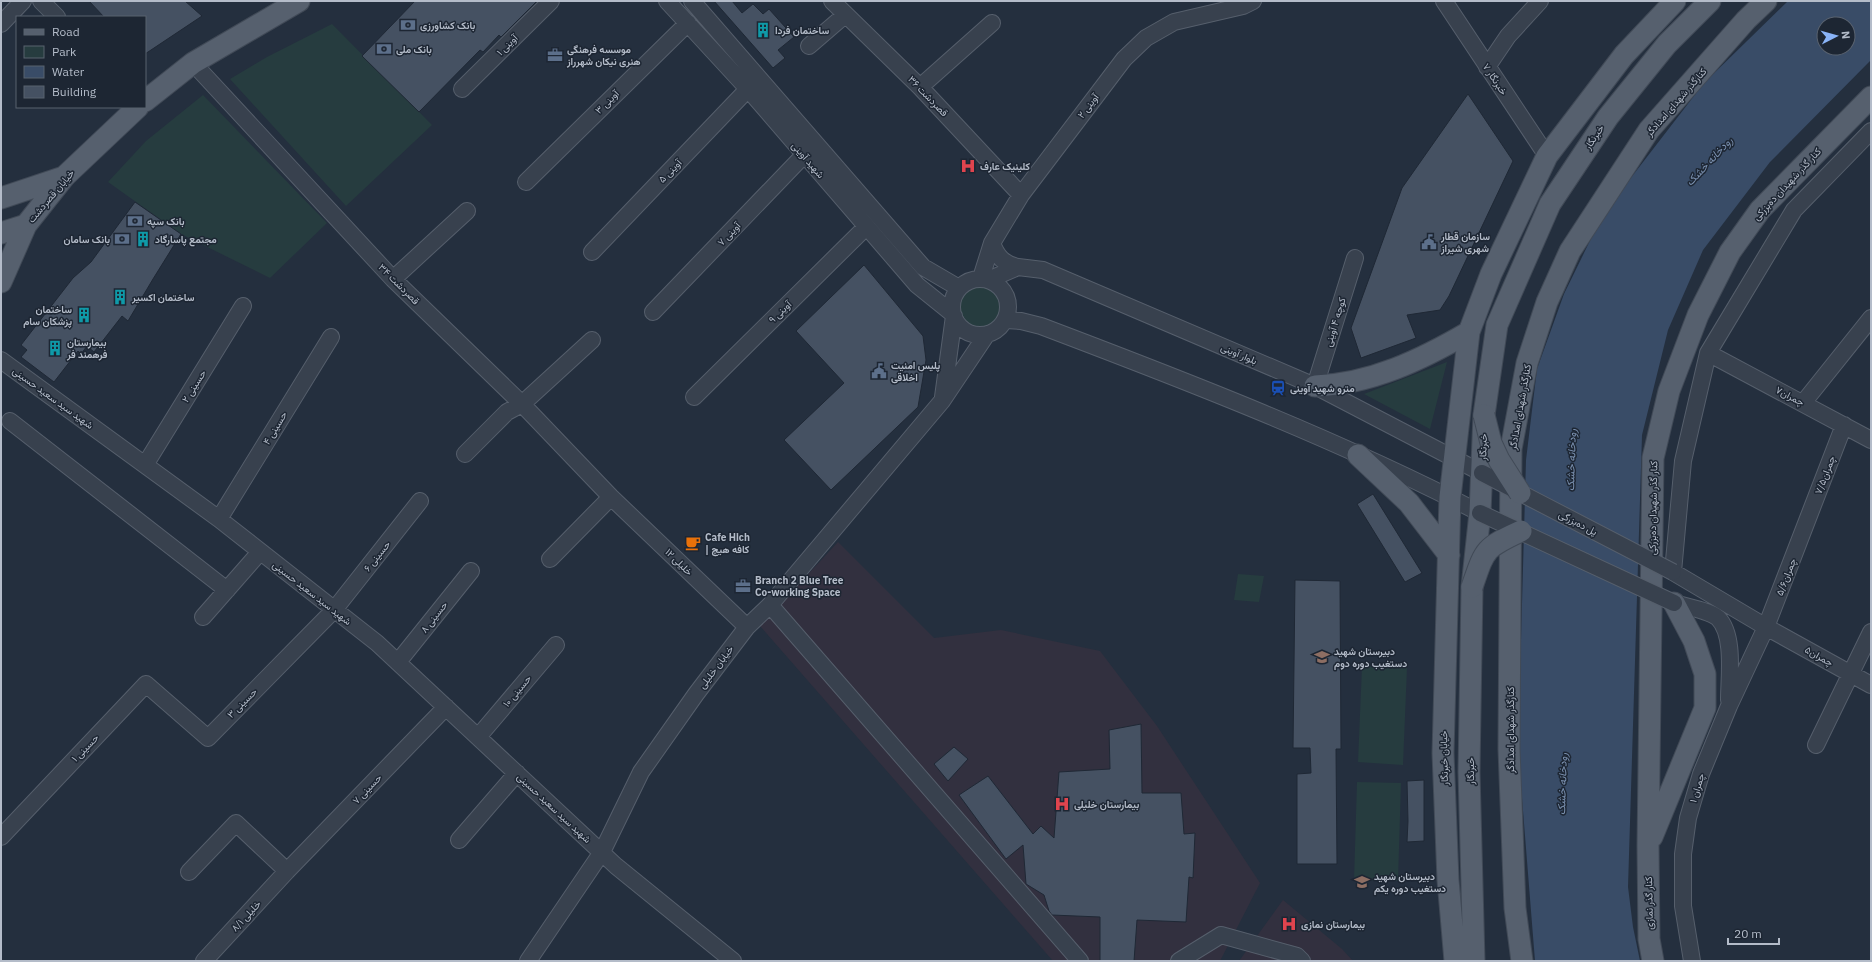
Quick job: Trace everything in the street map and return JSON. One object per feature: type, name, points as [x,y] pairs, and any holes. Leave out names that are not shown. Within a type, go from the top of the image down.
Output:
[{"type":"main road","points":[[146,100],[193,64],[299,1]]},
{"type":"main road","points":[[1449,555],[1450,497],[1453,458],[1468,332],[1491,274],[1547,156],[1624,55],[1675,1]]},
{"type":"main road","name":"خبرنگار","points":[[1474,961],[1469,772],[1472,587],[1480,513],[1484,415],[1497,325],[1550,204],[1608,117],[1667,44],[1710,1]]},
{"type":"main road","name":"کنارگذر شهدای امدادگر","points":[[1522,961],[1516,908],[1509,749],[1511,449],[1527,363],[1547,302],[1570,251],[1645,136],[1746,20],[1766,1]]},
{"type":"main road","name":"کنار گذر شهیدان ده‌بزرکی","points":[[1648,846],[1653,458],[1669,390],[1698,315],[1730,252],[1760,210],[1871,97]]},
{"type":"main road","name":"خیابان قصردشت","points":[[1,282],[26,225],[64,177],[137,108]]},
{"type":"main road","points":[[1,198],[64,177]]},
{"type":"main road","points":[[1,233],[26,225]]},
{"type":"main road","points":[[1315,386],[1339,385],[1384,374],[1432,353],[1468,332]]},
{"type":"main road","points":[[1484,415],[1491,443],[1499,460],[1520,493]]},
{"type":"main road","points":[[1358,455],[1409,503],[1449,555]]},
{"type":"main road","points":[[1472,587],[1482,557],[1493,544],[1521,532]]},
{"type":"main road","name":"خیابان خبرنگار","points":[[1449,555],[1443,753],[1448,880],[1455,961]]},
{"type":"main road","points":[[1648,846],[1705,708],[1705,674],[1694,641],[1674,603]]},
{"type":"main road","name":"کنار گذر نمازی","points":[[1648,846],[1649,939],[1653,961]]},
{"type":"main road","points":[[1472,870],[1489,961]]},
{"type":"street","points":[[1,24],[22,1]]},
{"type":"street","points":[[41,1],[56,16]]},
{"type":"street","name":"۱ آوینی","points":[[462,89],[551,1]]},
{"type":"street","name":"شهید آوینی","points":[[667,1],[748,89],[866,227],[917,284],[954,315]]},
{"type":"street","name":"شهید آوینی","points":[[692,1],[923,267],[940,279],[959,288]]},
{"type":"street","name":"۳۶ قصردشت","points":[[832,1],[920,87],[1021,195]]},
{"type":"street","name":"۲ آوینی","points":[[985,279],[992,243],[1021,195],[1124,59],[1146,38],[1174,22],[1243,6],[1253,1]]},
{"type":"street","name":"۷ خبرنگار","points":[[1444,1],[1547,156]]},
{"type":"street","points":[[1487,67],[1508,36],[1540,1]]},
{"type":"street","points":[[809,46],[845,15]]},
{"type":"street","name":"۳ آوینی","points":[[526,182],[688,23]]},
{"type":"street","points":[[920,87],[992,23]]},
{"type":"street","name":"قصردشت ۳۴","points":[[193,64],[393,279],[522,404],[611,497]]},
{"type":"street","name":"۵ آوینی","points":[[592,252],[748,89]]},
{"type":"street","points":[[1673,572],[1683,461],[1708,353],[1794,210],[1871,131]]},
{"type":"street","name":"۷ آوینی","points":[[653,312],[804,155]]},
{"type":"street","points":[[393,279],[467,211]]},
{"type":"street","name":"۹ آوینی","points":[[694,397],[866,227]]},
{"type":"street","points":[[992,243],[995,252],[1004,262],[1018,267]]},
{"type":"street","name":"کوچه ۴ آوینی","points":[[1315,386],[1355,258]]},
{"type":"street","points":[[942,401],[954,315],[953,300],[959,288],[969,281],[985,279],[1018,267]]},
{"type":"street","name":"بلوار آوینی","points":[[1018,267],[1043,270],[1315,386],[1482,473]]},
{"type":"street","points":[[954,315],[957,322],[967,331],[980,335],[997,329],[1006,320],[1009,306],[1005,292],[995,282],[985,279]]},
{"type":"street","name":"۲ حسینی","points":[[145,465],[243,306]]},
{"type":"street","points":[[1803,402],[1871,318]]},
{"type":"street","points":[[1006,320],[1021,321],[1041,326],[1165,372],[1358,455],[1674,603],[1700,610],[1718,618],[1726,630],[1729,644],[1729,706]]},
{"type":"street","name":"خیابان خلیلی","points":[[528,961],[602,852],[641,772],[696,694],[747,627],[770,605],[942,401],[986,334]]},
{"type":"street","name":"۴ حسینی","points":[[219,519],[331,336]]},
{"type":"street","points":[[465,454],[507,412],[522,404],[592,340]]},
{"type":"street","name":"چمران۷","points":[[1708,353],[1803,402],[1871,440]]},
{"type":"street","name":"شهید سید سعید حسینی","points":[[1,360],[219,519],[377,643],[602,852],[733,961]]},
{"type":"street","points":[[10,421],[227,590]]},
{"type":"street","name":"چمران۷/۵","points":[[1805,526],[1844,425]]},
{"type":"street","name":"پل ده‌بزرگی","points":[[1482,473],[1673,572],[1766,627]]},
{"type":"street","points":[[550,559],[611,497]]},
{"type":"street","name":"۱۲ خلیلی","points":[[611,497],[747,627]]},
{"type":"street","name":"۶ حسینی","points":[[334,610],[420,501]]},
{"type":"street","name":"چمران۵/۶","points":[[1766,627],[1805,526]]},
{"type":"street","points":[[203,617],[260,552]]},
{"type":"street","name":"۸ حسینی","points":[[398,662],[471,571]]},
{"type":"street","points":[[770,605],[1080,961]]},
{"type":"street","name":"۳ حسینی","points":[[146,684],[208,738],[334,610]]},
{"type":"street","name":"چمران۵","points":[[1766,627],[1871,685]]},
{"type":"street","name":"چمران ۱","points":[[1692,961],[1683,906],[1683,854],[1688,818],[1701,774],[1729,706],[1766,627]]},
{"type":"street","points":[[1816,745],[1871,632]]},
{"type":"street","name":"۱۰ حسینی","points":[[478,737],[556,645]]},
{"type":"street","name":"۱ حسینی","points":[[1,837],[146,684]]},
{"type":"street","name":"۷ حسینی","points":[[287,871],[446,707]]},
{"type":"street","points":[[458,840],[517,773]]},
{"type":"street","points":[[189,872],[236,823],[287,871]]},
{"type":"street","name":"۸/۱ خلیلی","points":[[204,961],[287,871]]},
{"type":"street","points":[[1179,961],[1221,935],[1297,956],[1302,961]]},
{"type":"shaded area","name":"بیمارستان خلیلی","points":[[838,542],[934,638],[1001,630],[1100,651],[1157,726],[1260,883],[1220,961],[1053,961],[760,626]]},
{"type":"shaded area","name":"بیمارستان نمازی","points":[[1283,900],[1342,949],[1353,961],[1239,961]]},
{"type":"green space","points":[[332,24],[432,125],[346,206],[230,79],[267,57]]},
{"type":"green space","points":[[203,95],[327,223],[270,278],[181,234],[108,182],[146,141]]},
{"type":"green space","points":[[977,286],[985,286],[996,292],[1002,303],[1002,311],[996,322],[985,328],[977,328],[966,322],[960,311],[960,303],[966,292]]},
{"type":"green space","points":[[1447,362],[1430,429],[1364,394]]},
{"type":"green space","points":[[1238,574],[1264,576],[1259,602],[1234,600]]},
{"type":"green space","points":[[1362,666],[1407,668],[1403,765],[1358,762]]},
{"type":"green space","points":[[1357,782],[1401,783],[1398,881],[1354,880]]},
{"type":"water","name":"رودخانه خشک","points":[[1788,1],[1871,1],[1871,60],[1770,162],[1703,250],[1668,330],[1642,435],[1628,887],[1633,927],[1640,961],[1535,961],[1518,748],[1526,460],[1537,369],[1564,294],[1603,214],[1704,83]]},
{"type":"building","points":[[89,1],[185,1],[202,16],[146,53],[146,16],[103,16]]},
{"type":"building","points":[[415,1],[537,1],[501,37],[499,35],[483,52],[480,50],[419,112],[362,56]]},
{"type":"building","name":"ساختمان فردا","points":[[714,1],[732,1],[742,13],[753,4],[763,14],[769,9],[794,37],[778,50],[785,58],[773,68]]},
{"type":"building","name":"سازمان قطار شهری شیراز","points":[[1468,94],[1513,161],[1449,296],[1440,310],[1407,315],[1416,338],[1361,358],[1351,328],[1402,188]]},
{"type":"building","points":[[135,202],[181,234],[128,321],[122,316],[94,352],[87,346],[81,354],[78,351],[54,382],[21,357],[27,350],[21,345],[73,278],[91,262]]},
{"type":"building","name":"پلیس امنیت اخلاقی","points":[[864,265],[923,336],[926,360],[918,407],[831,490],[784,440],[844,383],[796,331]]},
{"type":"building","points":[[1373,494],[1422,573],[1405,582],[1357,504]]},
{"type":"building","points":[[1295,580],[1340,581],[1341,749],[1336,749],[1337,864],[1297,864],[1297,774],[1311,773],[1310,748],[1293,748]]},
{"type":"building","points":[[1141,724],[1142,793],[1181,793],[1184,834],[1195,833],[1193,878],[1189,877],[1186,922],[1137,920],[1134,961],[1100,961],[1100,917],[1052,915],[1049,911],[1044,895],[1026,884],[1023,845],[1006,859],[959,795],[988,776],[1033,834],[1041,826],[1054,838],[1059,772],[1110,769],[1109,730]]},
{"type":"building","points":[[954,747],[968,759],[948,781],[934,764]]},
{"type":"building","points":[[1424,780],[1424,841],[1407,842],[1407,781]]},
{"type":"place","name":"بانک کشاورزی","points":[[408,25]]},
{"type":"place","name":"ساختمان فردا","points":[[763,30]]},
{"type":"place","name":"بانک ملی","points":[[384,49]]},
{"type":"place","name":"موسسه فرهنگی هنری نیکان شهرراز","points":[[555,55]]},
{"type":"place","name":"کلینیک عارف","points":[[968,166]]},
{"type":"place","name":"بانک سپه","points":[[135,221]]},
{"type":"place","name":"بانک سامان","points":[[122,239]]},
{"type":"place","name":"مجتمع پاسارگاد","points":[[143,239]]},
{"type":"place","name":"سازمان قطار شهری شیراز","points":[[1429,242]]},
{"type":"place","name":"ساختمان اکسیر","points":[[120,297]]},
{"type":"place","name":"ساختمان پزشکان سام","points":[[84,315]]},
{"type":"place","name":"بیمارستان فرهمند فر","points":[[55,348]]},
{"type":"place","name":"پلیس امنیت اخلاقی","points":[[879,371]]},
{"type":"place","name":"مترو شهید آوینی","points":[[1278,388]]},
{"type":"place","name":"Cafe Hich | کافه هیچ","points":[[693,543]]},
{"type":"place","name":"Branch 2 Blue Tree Co-working Space","points":[[743,586]]},
{"type":"place","name":"دبیرستان شهید دستغیب دوره دوم","points":[[1322,657]]},
{"type":"place","name":"بیمارستان خلیلی","points":[[1062,804]]},
{"type":"place","name":"دبیرستان شهید دستغیب دوره یکم","points":[[1362,882]]},
{"type":"place","name":"بیمارستان نمازی","points":[[1289,924]]}]
